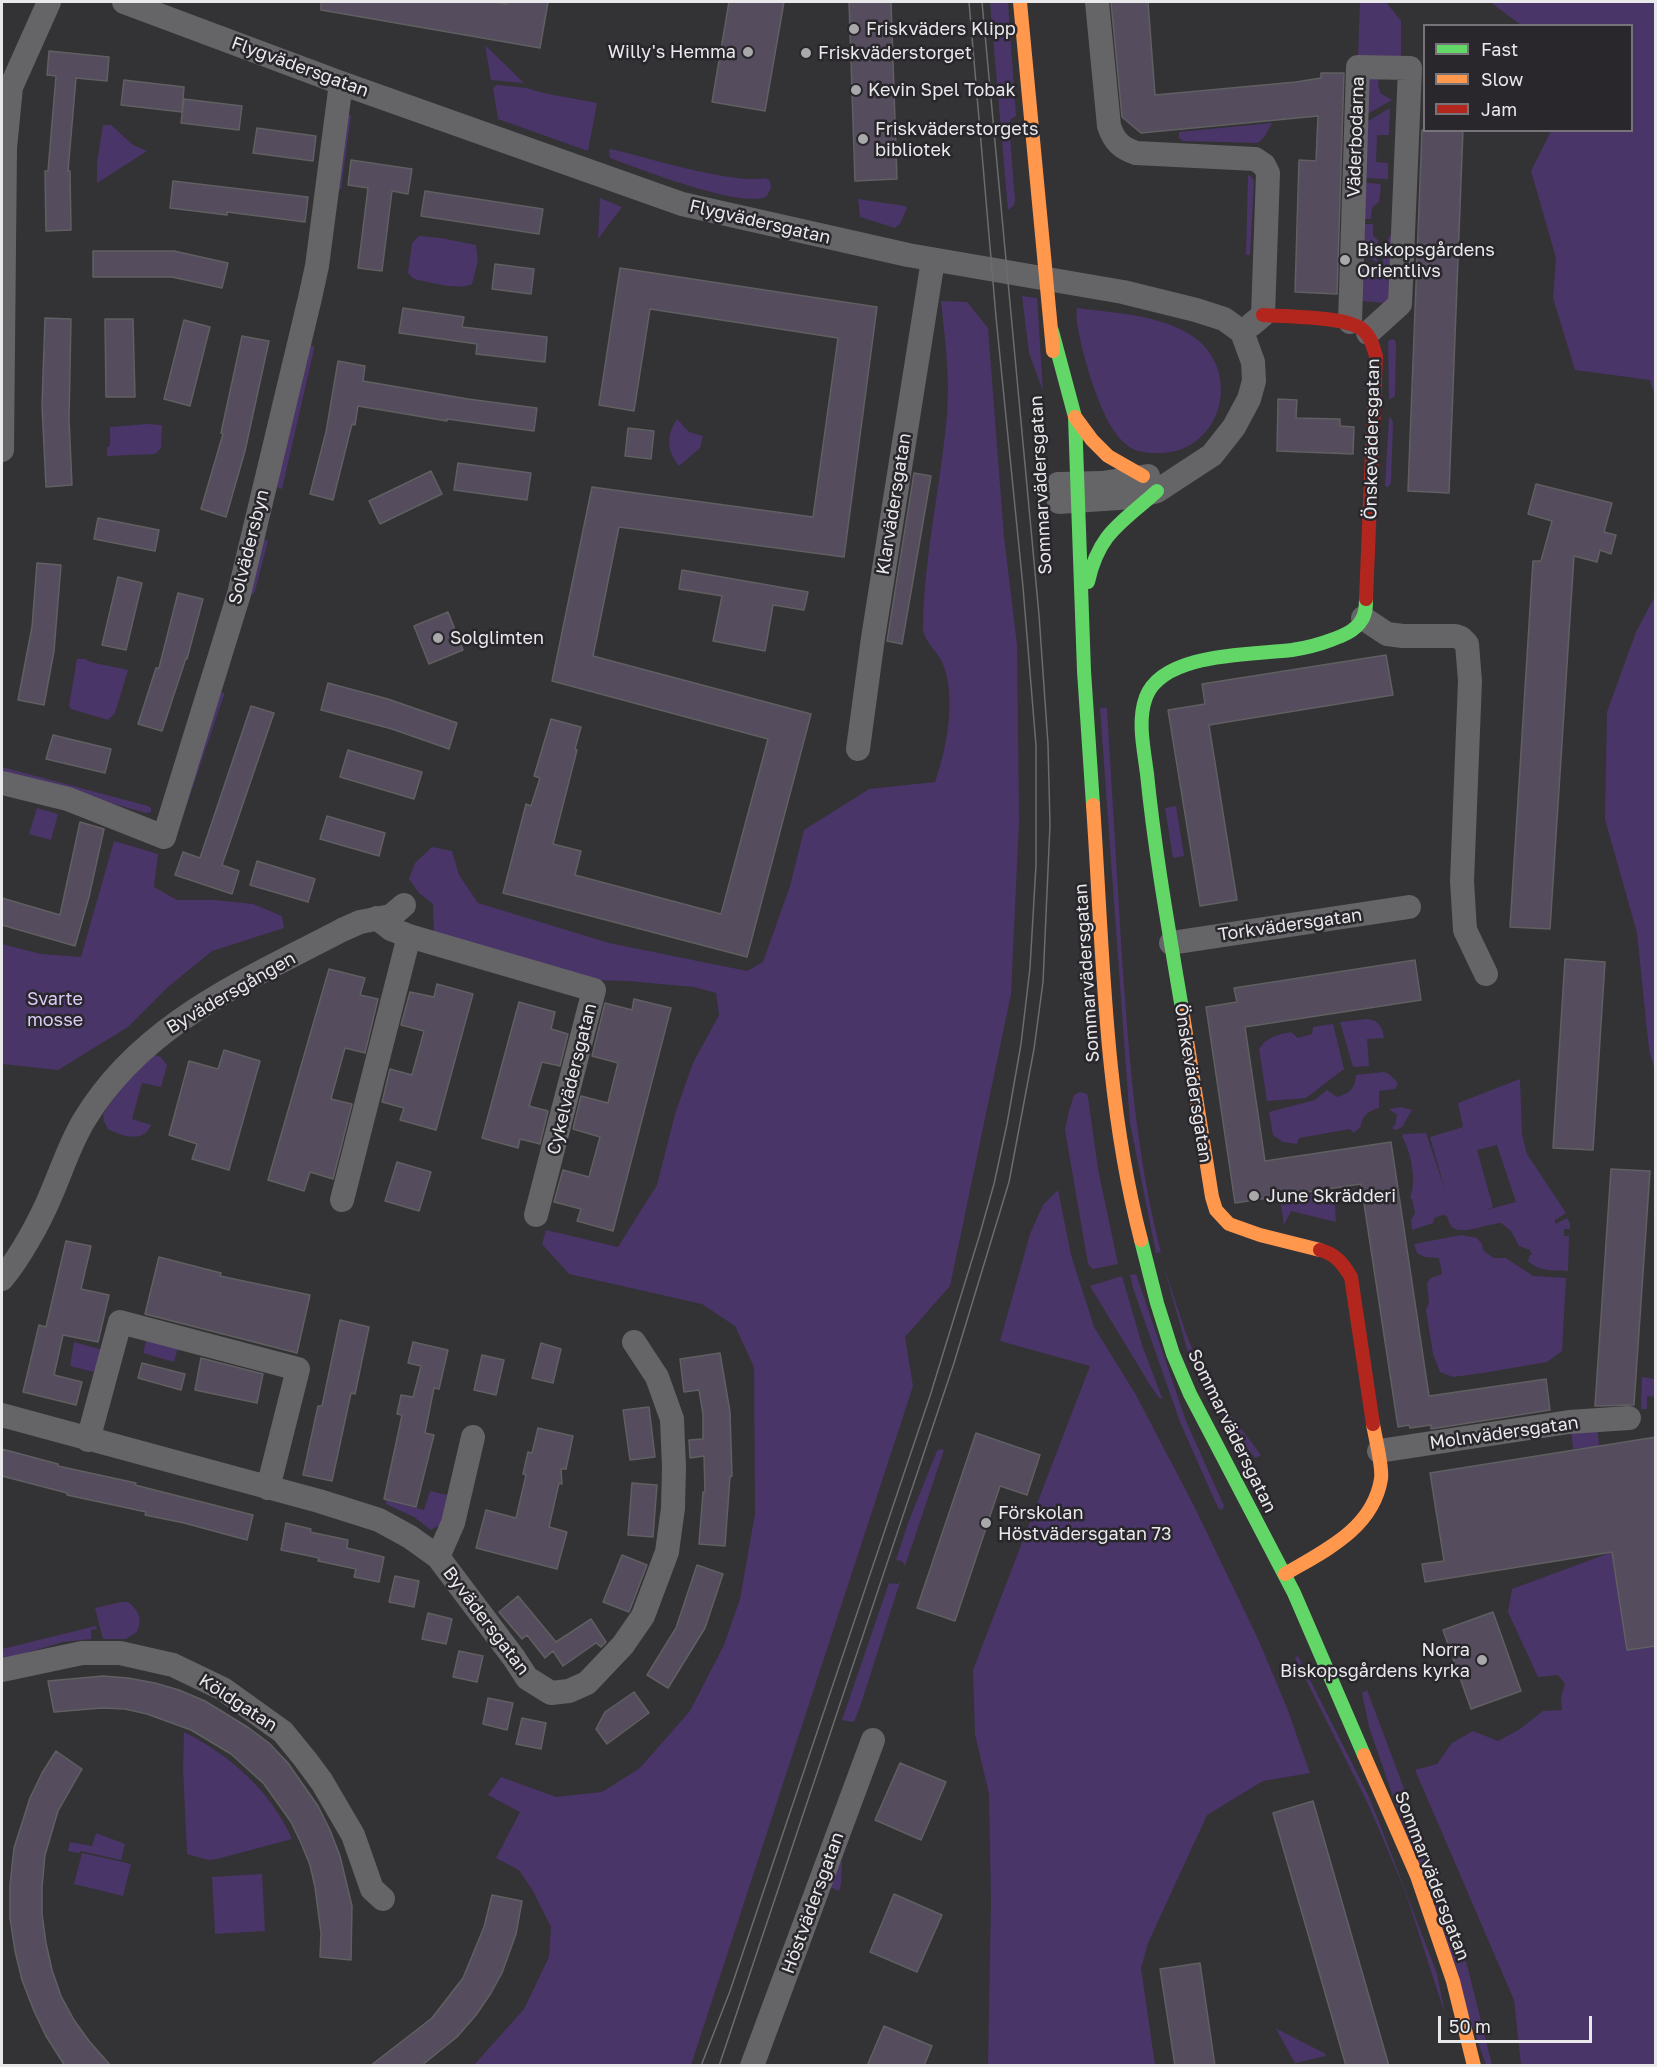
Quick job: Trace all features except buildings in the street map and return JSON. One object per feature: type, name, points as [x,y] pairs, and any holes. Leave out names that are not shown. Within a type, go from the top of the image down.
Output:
[{"type":"street","points":[[2,450],[2,232],[5,148],[11,87],[49,2]]},
{"type":"street","name":"Flygvädersgatan","points":[[124,2],[341,83],[682,204],[943,261],[1124,292],[1224,319],[1242,332]]},
{"type":"street","name":"Sommarvädersgatan","points":[[1020,2],[1052,331],[1054,386]]},
{"type":"street","points":[[1097,2],[1109,126],[1113,138],[1121,147],[1136,153],[1255,159],[1264,165],[1268,173],[1268,193],[1263,315]]},
{"type":"street","name":"Väderbodarna","points":[[1358,67],[1410,68],[1401,304],[1359,328],[1358,67]]},
{"type":"street","name":"Solvädersbyn","points":[[2,783],[68,799],[164,837],[239,594],[310,298],[317,266],[341,83]]},
{"type":"street","name":"Klarvädersgatan","points":[[858,749],[876,618],[943,261]]},
{"type":"street","points":[[1065,494],[1133,497],[1150,484],[1177,476],[1212,455],[1234,427],[1249,399],[1254,381],[1253,362],[1242,332],[1263,315],[1359,328]]},
{"type":"street","name":"Önskevädersgatan","points":[[1285,1574],[1341,1541],[1369,1511],[1381,1478],[1379,1451],[1351,1277],[1341,1261],[1328,1252],[1240,1229],[1221,1218],[1216,1210],[1212,1197],[1152,824],[1141,719],[1144,702],[1152,686],[1164,675],[1182,666],[1202,661],[1326,644],[1349,632],[1364,618],[1376,356],[1359,328]]},
{"type":"street","name":"Sommarvädersgatan","points":[[1052,331],[1075,417],[1065,494],[1083,604],[1084,671],[1108,1030],[1117,1122],[1125,1175],[1156,1303],[1173,1354],[1195,1404],[1285,1574],[1417,1876],[1453,1981],[1474,2066]]},
{"type":"street","points":[[1075,417],[1092,440],[1108,456],[1150,484]]},
{"type":"street","points":[[1083,604],[1094,558],[1104,540],[1113,528],[1135,512],[1150,484]]},
{"type":"street","name":"Sommarvädersgatan","points":[[1068,611],[1084,671]]},
{"type":"street","points":[[1364,618],[1388,634],[1455,636],[1467,644],[1470,681],[1462,881],[1464,930],[1486,974]]},
{"type":"street","name":"Byvädersgången","points":[[2,1279],[40,1217],[69,1150],[88,1115],[108,1085],[140,1052],[178,1021],[222,993],[342,930],[360,922],[391,916],[404,905]]},
{"type":"street","name":"Torkvädersgatan","points":[[1171,943],[1409,907]]},
{"type":"street","name":"Cykelvädersgatan","points":[[377,918],[391,929],[409,936],[594,990],[536,1215]]},
{"type":"street","points":[[342,1200],[409,936]]},
{"type":"street","points":[[88,1440],[120,1322],[254,1357],[298,1369],[268,1488]]},
{"type":"street","name":"Byvädersgatan","points":[[2,1415],[319,1501],[378,1520],[410,1537],[438,1557],[514,1658],[526,1678],[551,1693],[569,1691],[587,1683],[623,1646],[643,1616],[667,1552],[673,1508],[672,1419],[657,1377],[634,1342]]},
{"type":"street","name":"Molnvädersgatan","points":[[1379,1451],[1569,1422],[1629,1418]]},
{"type":"street","name":"Byvädersgatan","points":[[438,1557],[453,1523],[473,1437]]},
{"type":"street","name":"Köldgatan","points":[[2,1670],[82,1653],[120,1653],[173,1665],[223,1689],[283,1732],[305,1759],[322,1782],[353,1835],[372,1889],[383,1899]]},
{"type":"street","name":"Höstvädersgatan","points":[[752,2066],[873,1740]]},
{"type":"green space","points":[[990,2],[1008,2],[1016,116],[1009,124],[1015,200],[1014,205],[1008,210]]},
{"type":"green space","points":[[1360,2],[1386,2],[1401,21],[1401,57],[1358,57]]},
{"type":"green space","points":[[1490,2],[1655,2],[1655,397],[1650,380],[1575,370],[1553,298],[1556,258],[1531,171],[1550,132],[1633,132],[1633,24],[1520,24]]},
{"type":"green space","points":[[485,45],[524,83],[491,80]]},
{"type":"green space","points":[[1385,75],[1394,80],[1379,78],[1380,93],[1392,100],[1364,116],[1363,76]]},
{"type":"green space","points":[[497,85],[526,88],[597,103],[588,151],[498,119],[493,88]]},
{"type":"green space","points":[[1390,108],[1389,135],[1377,135],[1376,162],[1388,163],[1388,179],[1363,178],[1365,123]]},
{"type":"green space","points":[[343,114],[351,115],[339,191]]},
{"type":"green space","points":[[1272,123],[1258,143],[1183,141],[1179,138],[1179,132]]},
{"type":"green space","points":[[103,125],[111,125],[133,145],[147,151],[97,183],[97,163]]},
{"type":"green space","points":[[609,150],[711,174],[750,179],[766,178],[770,181],[771,188],[767,196],[755,199],[714,193],[610,158]]},
{"type":"green space","points":[[1248,175],[1254,182],[1250,255],[1246,255]]},
{"type":"green space","points":[[1361,182],[1381,186],[1379,202],[1372,208],[1371,219],[1361,219]]},
{"type":"green space","points":[[600,198],[622,207],[598,239]]},
{"type":"green space","points":[[858,199],[907,208],[900,224],[895,228],[860,217]]},
{"type":"green space","points":[[1361,224],[1373,224],[1373,236],[1378,240],[1377,262],[1360,254]]},
{"type":"green space","points":[[1392,233],[1395,269],[1384,266],[1383,262],[1384,249]]},
{"type":"green space","points":[[419,236],[476,245],[478,260],[472,284],[460,287],[414,279],[408,273],[412,243]]},
{"type":"green space","points":[[1364,261],[1394,275],[1390,298],[1385,303],[1362,301]]},
{"type":"green space","points":[[1022,296],[1037,298],[1043,391],[1029,353]]},
{"type":"green space","points":[[941,301],[967,302],[988,328],[1004,537],[1017,645],[1019,821],[1011,994],[950,1286],[905,1337],[913,1386],[691,2065],[474,2065],[524,2009],[549,1957],[551,1927],[533,1891],[519,1870],[496,1858],[520,1812],[488,1795],[501,1777],[556,1797],[602,1792],[640,1768],[690,1711],[724,1645],[740,1599],[755,1514],[754,1367],[735,1326],[702,1304],[569,1274],[542,1244],[546,1230],[618,1247],[657,1185],[675,1114],[693,1063],[719,1015],[716,993],[694,987],[591,980],[434,938],[433,904],[419,893],[409,879],[415,863],[432,847],[452,851],[459,875],[478,903],[609,943],[747,971],[763,962],[790,886],[804,830],[869,789],[935,782],[946,738],[950,706],[949,690],[942,662],[923,631],[926,574],[948,400]]},
{"type":"green space","points":[[1077,308],[1159,321],[1184,331],[1204,346],[1216,365],[1221,385],[1219,406],[1211,425],[1197,440],[1178,450],[1152,453],[1133,449],[1119,438],[1104,413],[1085,360],[1079,335]]},
{"type":"green space","points":[[1395,340],[1396,345],[1395,396],[1389,400],[1388,341]]},
{"type":"green space","points":[[309,346],[314,346],[314,349],[282,489],[276,487]]},
{"type":"green space","points":[[1389,417],[1393,423],[1391,483],[1388,487],[1385,486]]},
{"type":"green space","points":[[677,419],[689,432],[703,436],[700,448],[679,466],[672,455],[669,443],[673,425]]},
{"type":"green space","points":[[162,425],[161,448],[155,454],[107,456],[107,447],[110,446],[110,427]]},
{"type":"green space","points":[[263,539],[268,541],[255,591],[252,595],[248,595]]},
{"type":"green space","points":[[1655,596],[1655,1071],[1649,1050],[1637,933],[1605,819],[1607,712],[1636,632]]},
{"type":"green space","points":[[77,659],[128,670],[115,713],[108,720],[71,709],[69,706]]},
{"type":"green space","points":[[219,692],[225,693],[180,825]]},
{"type":"green space","points":[[1100,708],[1107,708],[1131,1069],[1145,1179],[1161,1252],[1156,1253],[1130,1123]]},
{"type":"green space","points":[[2,767],[148,806],[151,812],[146,813],[2,773]]},
{"type":"green space","points":[[1176,806],[1184,856],[1173,858],[1165,808]]},
{"type":"green space","points":[[37,808],[58,814],[51,840],[29,834]]},
{"type":"green space","name":"Svarte mosse","points":[[114,841],[158,854],[154,887],[177,900],[215,900],[253,904],[282,916],[284,928],[212,951],[168,987],[128,1027],[58,1070],[2,1064],[2,944],[41,954],[81,957]]},
{"type":"green space","points":[[1367,1019],[1379,1025],[1384,1038],[1367,1039],[1369,1066],[1353,1067],[1340,1022]]},
{"type":"green space","points":[[1333,1024],[1344,1069],[1306,1098],[1267,1101],[1259,1049],[1262,1045],[1277,1035],[1291,1032],[1298,1038],[1312,1034],[1313,1027]]},
{"type":"green space","points":[[155,1055],[161,1057],[167,1065],[161,1087],[142,1083],[132,1119],[151,1125],[143,1135],[131,1137],[108,1129],[103,1114],[126,1080]]},
{"type":"green space","points":[[1384,1072],[1398,1083],[1395,1089],[1379,1091],[1379,1108],[1367,1114],[1361,1126],[1354,1133],[1350,1129],[1299,1138],[1297,1144],[1283,1142],[1273,1135],[1269,1112],[1315,1100],[1327,1090],[1337,1097],[1349,1092],[1355,1083],[1356,1075]]},
{"type":"green space","points":[[1520,1079],[1522,1135],[1527,1154],[1566,1213],[1555,1220],[1555,1224],[1567,1218],[1570,1223],[1570,1229],[1564,1229],[1564,1236],[1569,1236],[1568,1271],[1546,1270],[1532,1265],[1528,1261],[1532,1255],[1530,1250],[1519,1246],[1511,1231],[1501,1223],[1461,1230],[1451,1226],[1447,1216],[1443,1215],[1434,1218],[1433,1223],[1412,1230],[1411,1220],[1415,1213],[1410,1198],[1413,1175],[1408,1150],[1402,1136],[1426,1133],[1445,1190],[1430,1137],[1463,1127],[1458,1103]],"holes":[[[1497,1145],[1516,1202],[1486,1210],[1493,1207],[1477,1150]]]},
{"type":"green space","points":[[1080,1092],[1087,1094],[1088,1097],[1098,1169],[1118,1264],[1093,1269],[1088,1264],[1065,1130],[1074,1095]]},
{"type":"green space","points":[[1401,1107],[1412,1110],[1402,1127],[1396,1130],[1392,1128],[1397,1115],[1389,1109]]},
{"type":"green space","points":[[1058,1190],[1071,1255],[1094,1327],[1136,1395],[1194,1506],[1259,1641],[1287,1708],[1310,1773],[1263,1781],[1207,1815],[1148,1943],[1141,1968],[1155,2065],[988,2065],[991,1902],[989,1794],[975,1734],[973,1670],[1090,1366],[1000,1341],[1030,1234],[1043,1205]]},
{"type":"green space","points":[[1334,1191],[1336,1222],[1291,1211],[1284,1225],[1280,1199]]},
{"type":"green space","points":[[1461,1235],[1477,1238],[1483,1250],[1493,1258],[1506,1258],[1533,1276],[1566,1278],[1562,1351],[1547,1362],[1453,1377],[1440,1372],[1433,1354],[1426,1310],[1429,1303],[1427,1283],[1431,1278],[1442,1274],[1439,1258],[1425,1257],[1417,1253],[1414,1244]]},
{"type":"green space","points":[[1163,1264],[1196,1358],[1232,1417],[1261,1455],[1255,1458],[1228,1425],[1211,1399],[1189,1356]]},
{"type":"green space","points":[[1136,1274],[1186,1421],[1224,1506],[1222,1510],[1219,1509],[1214,1499],[1180,1422],[1133,1288],[1130,1275]]},
{"type":"green space","points":[[1122,1276],[1142,1345],[1162,1398],[1160,1399],[1090,1286]]},
{"type":"green space","points":[[148,1334],[180,1341],[174,1362],[143,1353]]},
{"type":"green space","points":[[74,1342],[103,1350],[98,1373],[70,1366]]},
{"type":"green space","points":[[1642,1377],[1655,1379],[1656,1397],[1647,1396],[1647,1409],[1641,1409]]},
{"type":"green space","points":[[1597,1425],[1599,1446],[1573,1449],[1571,1427]]},
{"type":"green space","points":[[944,1450],[905,1566],[902,1561],[896,1560],[908,1523],[937,1451]]},
{"type":"green space","points":[[430,1491],[447,1495],[441,1524],[431,1530],[414,1517],[386,1504],[386,1500],[424,1510]]},
{"type":"green space","points":[[1612,1552],[1627,1650],[1655,1646],[1655,2065],[1521,2065],[1514,2000],[1415,1770],[1437,1764],[1452,1743],[1473,1731],[1498,1741],[1520,1729],[1543,1711],[1562,1710],[1561,1697],[1565,1684],[1558,1675],[1538,1677],[1508,1612],[1512,1589]]},
{"type":"green space","points":[[900,1582],[854,1722],[842,1720],[889,1583]]},
{"type":"green space","points":[[128,1602],[137,1612],[140,1623],[137,1632],[126,1639],[103,1639],[95,1608]]},
{"type":"green space","points":[[96,1626],[97,1629],[91,1630],[91,1639],[63,1642],[2,1660],[2,1649]]},
{"type":"green space","points":[[1298,1656],[1369,1797],[1437,1974],[1445,2014],[1405,1891],[1369,1806],[1295,1658]]},
{"type":"green space","points":[[1367,1690],[1448,1906],[1468,1969],[1492,2065],[1486,2065],[1369,1727],[1362,1693]]},
{"type":"green space","points":[[184,1732],[218,1752],[247,1776],[272,1805],[292,1839],[217,1859],[208,1860],[187,1854],[183,1768]]},
{"type":"green space","points":[[96,1833],[125,1844],[121,1860],[81,1851],[79,1853],[68,1851],[70,1842],[92,1846]]},
{"type":"green space","points":[[82,1853],[131,1864],[123,1896],[74,1884]]},
{"type":"green space","points":[[835,1859],[842,1862],[839,1891],[825,1885]]},
{"type":"green space","points":[[262,1874],[265,1931],[215,1934],[212,1877]]},
{"type":"green space","points":[[1276,2029],[1326,2054],[1325,2056],[1295,2063]]},
{"type":"tram line","points":[[701,2066],[730,1991],[930,1396],[994,1184],[1021,1044],[1030,968],[1036,865],[1036,746],[969,2]]},
{"type":"tram line","points":[[719,2066],[954,1363],[1009,1182],[1034,1049],[1043,982],[1050,825],[1048,744],[1039,615],[982,2]]},
{"type":"traffic: fast","points":[[1052,331],[1075,417],[1084,671],[1093,805]]},
{"type":"traffic: fast","points":[[1088,582],[1098,551],[1105,540],[1157,491]]},
{"type":"traffic: fast","points":[[1182,1009],[1158,863],[1143,745],[1142,716],[1146,697],[1156,682],[1170,671],[1189,664],[1233,655],[1292,650],[1344,635],[1361,621],[1365,613],[1366,599]]},
{"type":"traffic: fast","points":[[1141,1240],[1173,1354],[1190,1394],[1294,1593],[1364,1755]]},
{"type":"traffic: slow","points":[[1020,2],[1053,351]]},
{"type":"traffic: slow","points":[[1075,417],[1092,440],[1108,456],[1143,476]]},
{"type":"traffic: slow","points":[[1093,805],[1112,1078],[1119,1133],[1141,1240]]},
{"type":"traffic: slow","points":[[1182,1009],[1216,1210],[1229,1224],[1260,1235],[1320,1250]]},
{"type":"traffic: slow","points":[[1285,1574],[1345,1537],[1368,1512],[1381,1479],[1373,1424]]},
{"type":"traffic: slow","points":[[1364,1755],[1417,1876],[1453,1981],[1474,2066]]},
{"type":"traffic: jam","points":[[1263,315],[1345,322],[1364,331],[1373,346],[1376,356],[1366,599]]},
{"type":"traffic: jam","points":[[1320,1250],[1338,1260],[1351,1277],[1373,1424]]},
{"type":"place","name":"Friskväders Klipp","points":[[854,29]]},
{"type":"place","name":"Willy's Hemma","points":[[748,52]]},
{"type":"place","name":"Friskväderstorget","points":[[806,53]]},
{"type":"place","name":"Kevin Spel Tobak","points":[[856,90]]},
{"type":"place","name":"Friskväderstorgets bibliotek","points":[[863,139]]},
{"type":"place","name":"Biskopsgårdens Orientlivs","points":[[1345,260]]},
{"type":"place","name":"Solglimten","points":[[438,638]]},
{"type":"place","name":"June Skrädderi","points":[[1254,1196]]},
{"type":"place","name":"Förskolan Höstvädersgatan 73","points":[[986,1523]]},
{"type":"place","name":"Norra Biskopsgårdens kyrka","points":[[1482,1660]]}]
